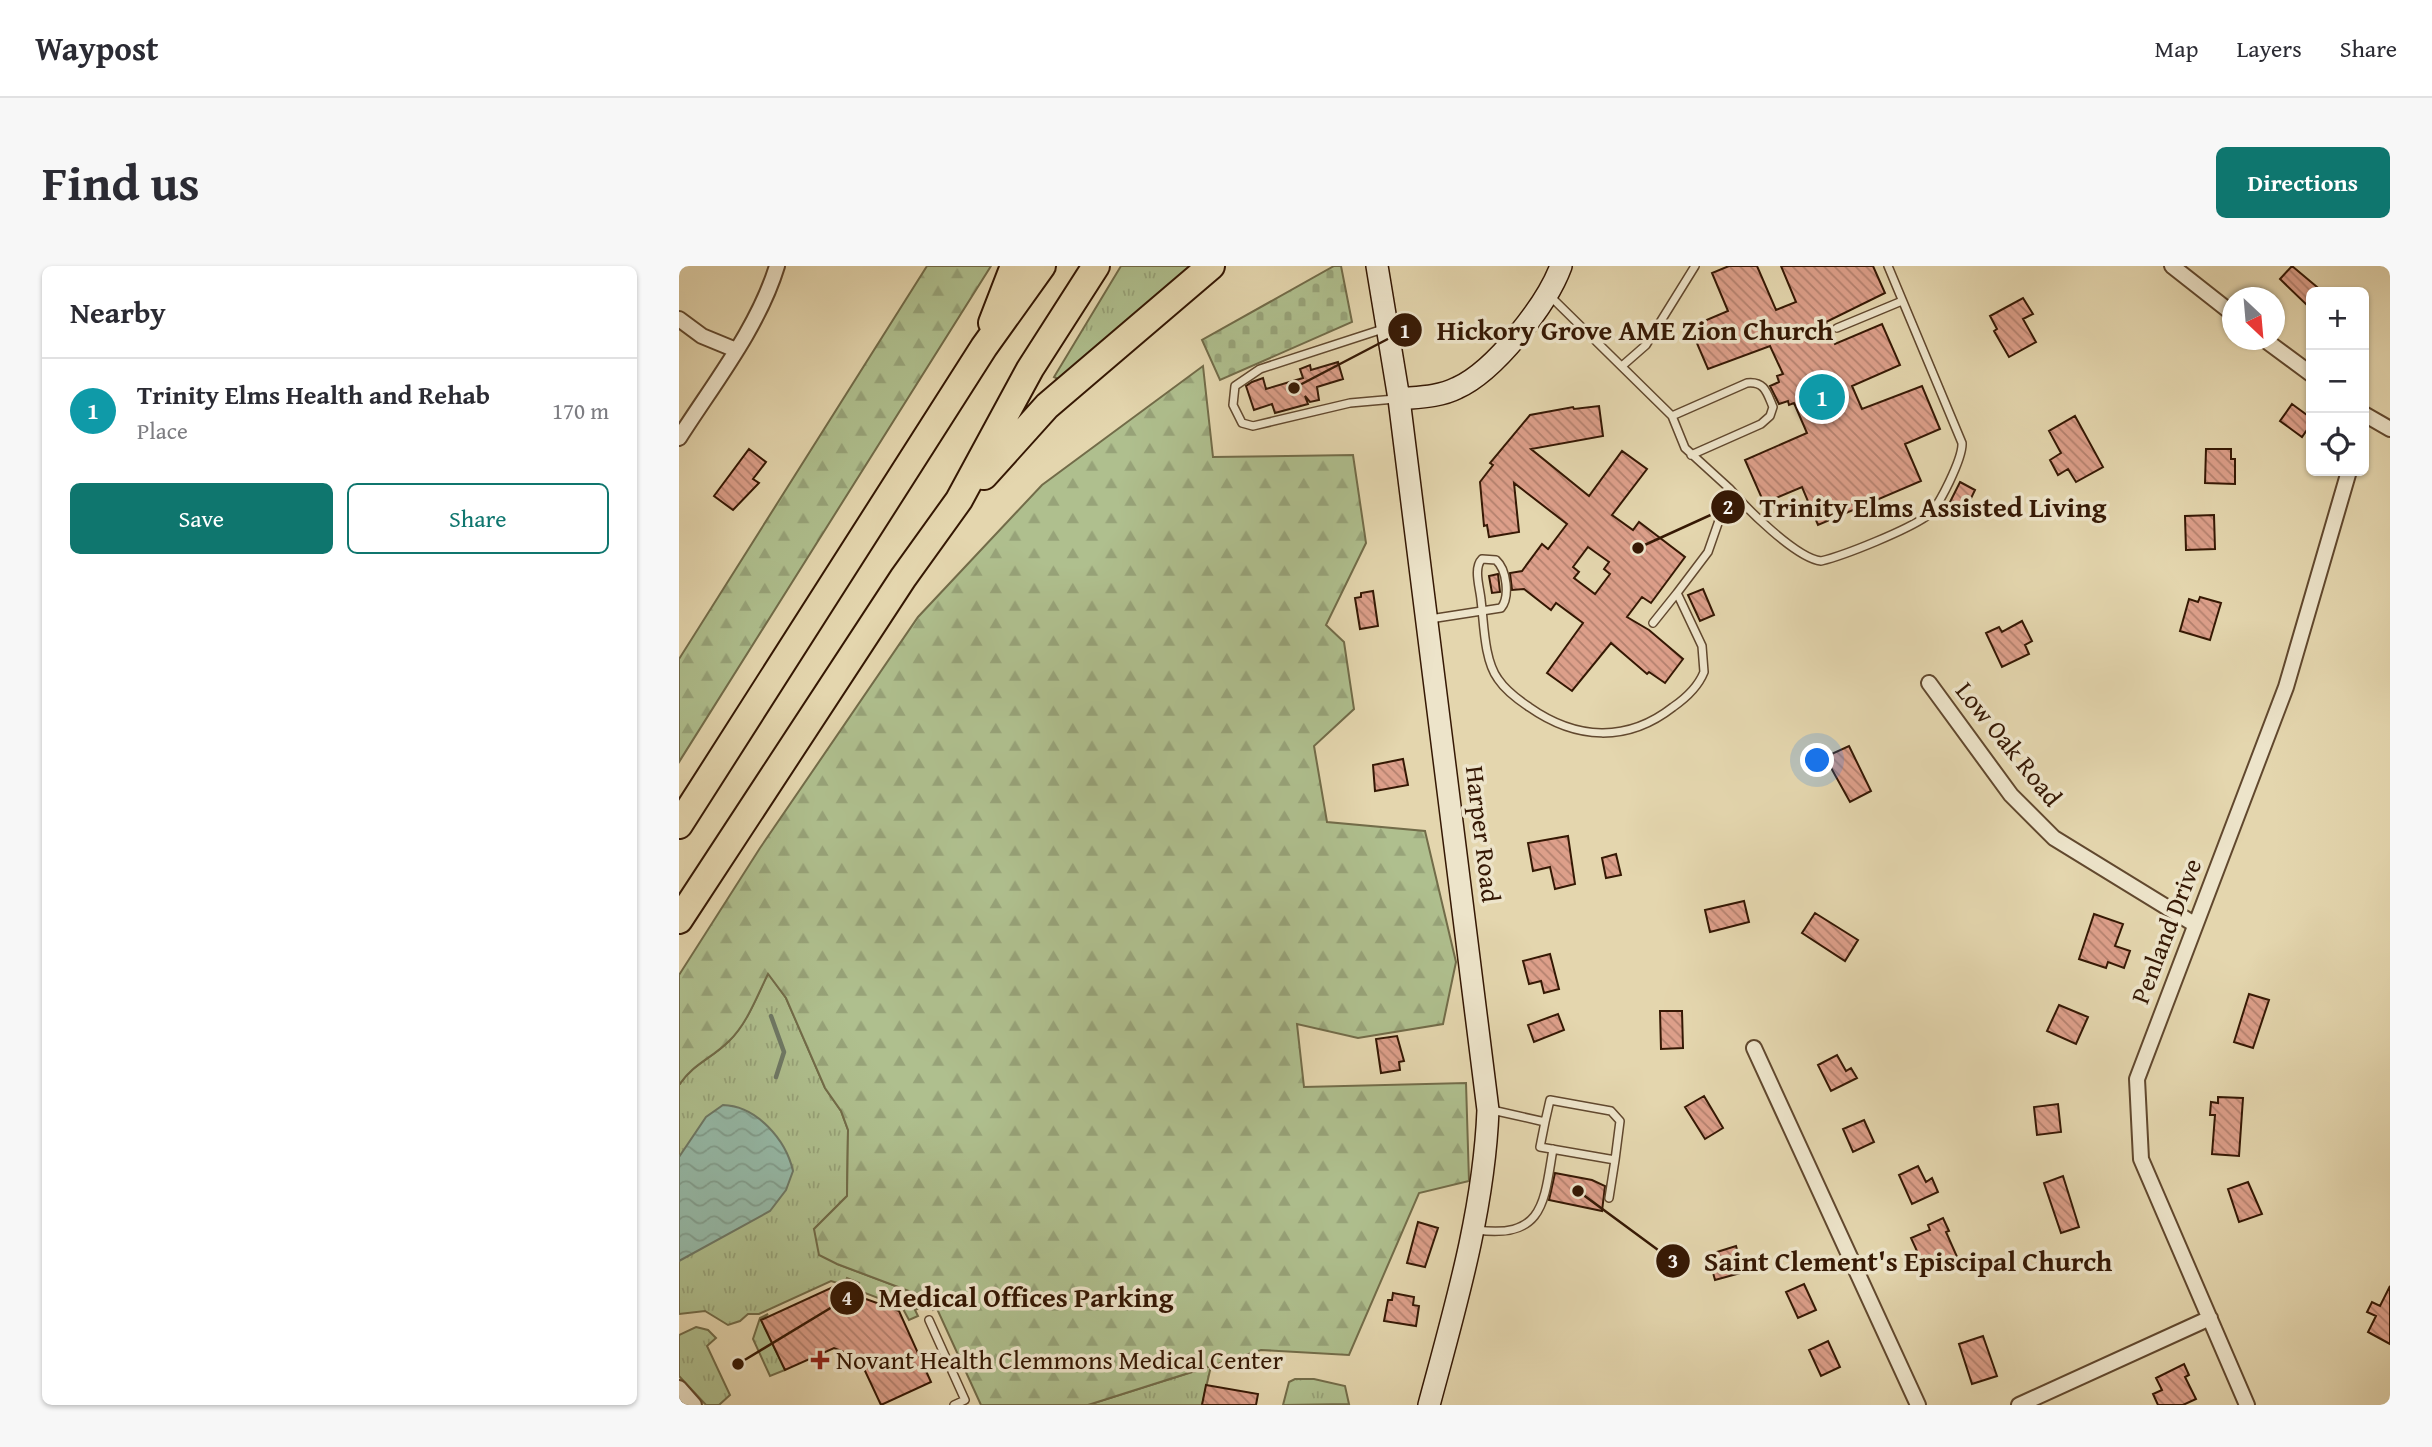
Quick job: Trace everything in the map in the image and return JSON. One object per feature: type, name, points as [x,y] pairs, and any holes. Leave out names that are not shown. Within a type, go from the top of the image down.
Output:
[{"type":"highway","points":[[984,347],[1014,266]]},
{"type":"highway","points":[[679,825],[984,347],[1042,266]]},
{"type":"highway","points":[[679,920],[903,578],[959,500],[1030,369],[1096,266]]},
{"type":"highway","points":[[959,500],[1047,406],[1211,266]]},
{"type":"main road","name":"Harper Road","points":[[1377,266],[1399,399],[1488,1110],[1486,1157],[1473,1230],[1429,1405]]},
{"type":"main road","points":[[1399,399],[1438,395],[1470,381],[1499,355],[1546,293],[1561,266]]},
{"type":"street","points":[[679,438],[736,350],[769,291],[777,266]]},
{"type":"street","points":[[2172,266],[2222,306]]},
{"type":"street","points":[[679,319],[702,336],[736,350]]},
{"type":"street","points":[[2279,350],[2306,370]]},
{"type":"street","points":[[2369,418],[2390,429]]},
{"type":"street","name":"Penland Drive","points":[[2247,1405],[2140,1159],[2137,1079],[2286,687],[2348,476]]},
{"type":"street","name":"Low Oak Road","points":[[1929,683],[2011,795],[2054,838],[2194,924]]},
{"type":"street","points":[[1755,1048],[1918,1405]]},
{"type":"street","points":[[2019,1405],[2210,1318]]},
{"type":"street","points":[[679,1388],[694,1405]]},
{"type":"lane","points":[[1622,366],[1646,345],[1695,266]]},
{"type":"lane","points":[[1546,293],[1672,416],[1680,439],[1691,454],[1730,489],[1749,513],[1808,556],[1821,561],[1927,516],[1934,509],[1961,456],[1960,437],[1888,266]]},
{"type":"lane","points":[[1837,328],[1902,301]]},
{"type":"lane","points":[[1388,327],[1260,369],[1235,386],[1233,405],[1243,423],[1253,426],[1350,403],[1399,399]]},
{"type":"lane","points":[[1672,416],[1747,383],[1756,382],[1764,387],[1773,407],[1767,420],[1691,454]]},
{"type":"lane","points":[[1653,624],[1708,552],[1730,489]]},
{"type":"lane","points":[[1426,620],[1483,613],[1501,608],[1507,598],[1501,566],[1492,559],[1478,562],[1483,613],[1495,675],[1509,692],[1560,724],[1589,733],[1611,734],[1630,731],[1657,719],[1684,699],[1701,679],[1706,666],[1702,646],[1677,593]]},
{"type":"lane","points":[[1609,1198],[1615,1160],[1620,1121],[1611,1111],[1550,1100],[1540,1147],[1615,1160]]},
{"type":"lane","points":[[1488,1110],[1545,1122]]},
{"type":"lane","points":[[1473,1230],[1497,1232],[1532,1222],[1542,1209],[1553,1149]]},
{"type":"lane","points":[[929,1320],[967,1402],[954,1405]]},
{"type":"green space","points":[[927,266],[991,266],[679,762],[679,659]]},
{"type":"green space","points":[[1121,266],[1192,266],[1060,380],[1054,377]]},
{"type":"green space","points":[[1334,266],[1341,266],[1352,322],[1220,380],[1202,340]]},
{"type":"green space","points":[[1203,366],[1213,457],[1353,455],[1366,543],[1326,625],[1344,642],[1354,709],[1314,746],[1327,822],[1425,831],[1456,962],[1443,1024],[1358,1038],[1297,1024],[1304,1087],[1466,1083],[1469,1181],[1419,1193],[1349,1355],[1261,1350],[1088,1405],[981,1405],[933,1300],[819,1255],[814,1229],[847,1196],[848,1130],[841,1111],[825,1088],[786,998],[768,974],[735,1034],[691,1071],[679,1085],[679,975],[760,848],[918,617],[1042,485]]},
{"type":"green space","points":[[768,973],[786,998],[825,1088],[841,1111],[848,1130],[847,1196],[814,1229],[837,1264],[933,1300],[937,1308],[933,1310],[929,1303],[915,1310],[918,1316],[909,1320],[902,1307],[857,1290],[859,1283],[847,1278],[844,1285],[831,1281],[759,1314],[748,1314],[740,1321],[728,1325],[705,1311],[679,1314],[679,1085],[691,1071],[735,1034],[751,1009]]},
{"type":"green space","points":[[768,1314],[761,1320],[785,1370],[770,1376],[753,1339],[760,1318]]},
{"type":"green space","points":[[696,1327],[708,1330],[716,1338],[707,1346],[730,1395],[719,1405],[706,1405],[679,1376],[679,1335]]},
{"type":"green space","points":[[1211,1366],[1202,1405],[1088,1405]]},
{"type":"green space","points":[[1295,1379],[1314,1379],[1345,1386],[1349,1404],[1283,1405],[1289,1382]]},
{"type":"water","points":[[723,1105],[747,1111],[768,1127],[784,1148],[793,1171],[786,1190],[770,1211],[679,1261],[679,1157],[706,1117]]},
{"type":"building","points":[[1729,266],[1757,266],[1776,310],[1796,302],[1781,266],[1873,266],[1885,293],[1826,322],[1835,344],[1882,324],[1900,365],[1852,386],[1862,409],[1922,386],[1940,429],[1905,444],[1921,481],[1818,525],[1802,487],[1764,503],[1745,460],[1807,433],[1794,403],[1789,405],[1788,401],[1779,404],[1770,386],[1779,382],[1777,376],[1783,374],[1770,346],[1708,369],[1690,327],[1728,311],[1712,273]]},
{"type":"building","points":[[2292,266],[2317,287],[2306,287],[2306,304],[2280,279]]},
{"type":"building","points":[[2023,298],[2033,314],[2023,319],[2036,342],[2009,357],[1994,331],[1997,329],[1990,316]]},
{"type":"building","points":[[1338,362],[1343,379],[1317,387],[1319,400],[1310,402],[1305,396],[1308,404],[1275,413],[1272,404],[1254,410],[1246,386],[1252,382],[1263,378],[1266,389],[1303,378],[1300,369],[1310,365],[1311,370]]},
{"type":"building","points":[[2292,404],[2306,414],[2306,431],[2302,437],[2280,421]]},
{"type":"building","points":[[1599,406],[1603,436],[1531,449],[1589,496],[1622,451],[1647,469],[1612,515],[1633,530],[1639,522],[1685,557],[1651,603],[1642,597],[1627,617],[1649,630],[1683,659],[1665,683],[1649,672],[1647,674],[1611,643],[1572,691],[1547,673],[1583,623],[1556,603],[1551,610],[1524,589],[1512,590],[1510,573],[1522,571],[1542,544],[1548,549],[1567,524],[1514,483],[1519,532],[1489,537],[1487,525],[1484,526],[1480,482],[1493,465],[1490,463],[1530,415],[1573,407]],"holes":[[[1588,547],[1609,562],[1604,569],[1610,574],[1595,594],[1574,578],[1579,572],[1573,567]]]},
{"type":"building","points":[[2075,416],[2103,467],[2076,482],[2068,469],[2058,475],[2050,460],[2061,453],[2049,431]]},
{"type":"building","points":[[749,449],[766,462],[753,479],[759,483],[733,510],[714,496]]},
{"type":"building","points":[[2206,449],[2231,449],[2231,459],[2235,459],[2235,484],[2205,483]]},
{"type":"building","points":[[1960,482],[1975,490],[1962,517],[1946,510]]},
{"type":"building","points":[[2214,515],[2215,549],[2186,550],[2185,516]]},
{"type":"building","points":[[1498,574],[1500,592],[1492,593],[1489,576]]},
{"type":"building","points":[[1703,589],[1714,615],[1700,621],[1688,595]]},
{"type":"building","points":[[1373,591],[1378,626],[1360,629],[1355,598],[1361,597],[1361,593]]},
{"type":"building","points":[[2200,597],[2221,603],[2210,640],[2180,631],[2189,599],[2198,602]]},
{"type":"building","points":[[2022,621],[2032,641],[2025,645],[2029,654],[2002,667],[1986,633],[1999,627],[2002,632]]},
{"type":"building","points":[[1849,746],[1871,791],[1850,802],[1825,757]]},
{"type":"building","points":[[1403,759],[1408,785],[1375,791],[1373,765]]},
{"type":"building","points":[[1568,836],[1575,884],[1555,889],[1550,867],[1533,871],[1528,843]]},
{"type":"building","points":[[1616,854],[1621,875],[1606,878],[1602,858]]},
{"type":"building","points":[[1744,901],[1749,922],[1710,932],[1705,910]]},
{"type":"building","points":[[1815,913],[1858,940],[1845,961],[1802,933]]},
{"type":"building","points":[[2094,914],[2123,924],[2115,946],[2130,951],[2124,968],[2108,962],[2106,968],[2079,959]]},
{"type":"building","points":[[1550,954],[1559,989],[1544,993],[1541,981],[1529,984],[1523,961]]},
{"type":"building","points":[[2249,994],[2269,1000],[2253,1048],[2234,1042]]},
{"type":"building","points":[[2059,1005],[2088,1017],[2076,1044],[2047,1031]]},
{"type":"building","points":[[1660,1011],[1682,1011],[1683,1048],[1661,1049]]},
{"type":"building","points":[[1558,1014],[1564,1030],[1534,1042],[1528,1025]]},
{"type":"building","points":[[1397,1036],[1404,1061],[1399,1062],[1400,1070],[1381,1073],[1376,1039]]},
{"type":"building","points":[[1837,1055],[1846,1071],[1851,1068],[1857,1078],[1831,1091],[1818,1065]]},
{"type":"building","points":[[1704,1096],[1723,1128],[1705,1139],[1685,1107]]},
{"type":"building","points":[[2218,1097],[2243,1098],[2239,1156],[2212,1154],[2215,1115],[2210,1115],[2211,1102],[2218,1103]]},
{"type":"building","points":[[2058,1104],[2061,1132],[2037,1135],[2034,1107]]},
{"type":"building","points":[[1864,1120],[1874,1142],[1853,1152],[1843,1129]]},
{"type":"building","points":[[1918,1166],[1926,1182],[1932,1178],[1938,1192],[1912,1204],[1899,1175]]},
{"type":"building","points":[[1555,1173],[1592,1180],[1605,1186],[1602,1211],[1549,1200]]},
{"type":"building","points":[[2063,1176],[2079,1227],[2061,1233],[2044,1183]]},
{"type":"building","points":[[2248,1182],[2262,1214],[2239,1222],[2228,1189]]},
{"type":"building","points":[[1943,1218],[1958,1259],[1927,1273],[1911,1238],[1930,1230],[1928,1225]]},
{"type":"building","points":[[1418,1222],[1438,1228],[1425,1267],[1407,1263]]},
{"type":"building","points":[[1736,1246],[1744,1272],[1715,1280],[1712,1269],[1721,1266],[1717,1252]]},
{"type":"building","points":[[1804,1284],[1816,1310],[1798,1318],[1786,1292]]},
{"type":"building","points":[[2390,1286],[2390,1344],[2368,1332],[2376,1316],[2367,1312],[2372,1302],[2380,1306]]},
{"type":"building","points":[[833,1287],[899,1311],[931,1382],[881,1405],[859,1358],[834,1348],[785,1370],[761,1320]]},
{"type":"building","points":[[1393,1293],[1414,1297],[1413,1305],[1419,1306],[1416,1326],[1384,1321],[1388,1300],[1392,1300]]},
{"type":"building","points":[[1983,1336],[1997,1376],[1972,1384],[1959,1344]]},
{"type":"building","points":[[1828,1341],[1840,1367],[1821,1376],[1809,1350]]},
{"type":"building","points":[[2184,1364],[2189,1375],[2185,1377],[2196,1399],[2183,1405],[2158,1405],[2153,1394],[2162,1390],[2156,1378]]},
{"type":"building","points":[[1206,1385],[1258,1394],[1256,1405],[1202,1405]]},
{"type":"waterway","points":[[771,1016],[784,1052],[776,1077]]},
{"type":"place","name":"Hickory Grove AME Zion Church","points":[[1294,388]]},
{"type":"place","name":"Trinity Elms Health and Rehab","points":[[1822,397]]},
{"type":"place","name":"Trinity Elms Assisted Living","points":[[1638,548]]},
{"type":"place","name":"Saint Clement's Episcipal Church","points":[[1578,1191]]},
{"type":"place","name":"Novant Health Clemmons Medical Center","points":[[820,1360]]},
{"type":"place","name":"Medical Offices Parking","points":[[738,1364]]}]
